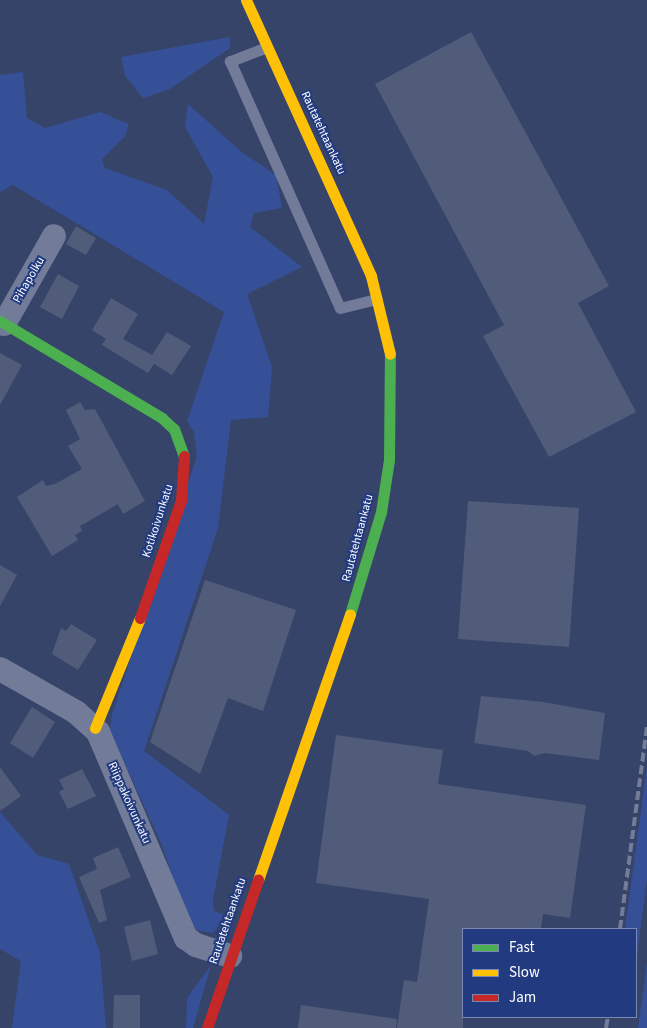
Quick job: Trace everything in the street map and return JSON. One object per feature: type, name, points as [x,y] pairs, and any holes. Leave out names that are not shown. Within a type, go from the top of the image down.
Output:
[{"type":"street","name":"Rautatehtaankatu","points":[[207,1028],[230,956],[365,571],[381,512],[389,460],[391,411],[390,354],[378,299],[364,254],[246,0]]},
{"type":"street","name":"Pihapolku","points":[[2,322],[54,236]]},
{"type":"street","name":"Kotikoivunkatu","points":[[2,322],[162,418],[174,429],[184,450],[185,480],[181,500],[126,660],[95,728]]},
{"type":"street","name":"Riippakoivunkatu","points":[[0,669],[76,712],[95,728],[186,938],[196,945],[230,956]]},
{"type":"lane","points":[[267,47],[230,61],[340,308],[378,299]]},
{"type":"shaded area","points":[[230,37],[230,48],[170,89],[143,98],[125,76],[121,57]]},
{"type":"shaded area","points":[[23,72],[27,118],[45,128],[100,112],[129,124],[125,136],[102,159],[105,168],[167,190],[204,224],[213,177],[185,127],[188,104],[243,153],[276,175],[282,208],[254,213],[250,227],[302,267],[247,294],[272,367],[268,417],[231,420],[218,528],[144,751],[229,815],[213,900],[214,911],[225,915],[213,933],[195,930],[183,906],[161,843],[110,731],[112,715],[197,456],[194,432],[187,421],[224,312],[13,185],[0,192],[0,75]]},
{"type":"shaded area","points":[[647,766],[647,879],[637,956],[637,928],[625,928]]},
{"type":"shaded area","points":[[0,812],[37,855],[69,864],[100,953],[106,1028],[12,1028],[21,961],[0,949]]},
{"type":"shaded area","points":[[647,963],[647,1028],[638,1028]]},
{"type":"shaded area","points":[[211,965],[193,1028],[186,1028],[187,998]]},
{"type":"building","points":[[471,32],[609,286],[578,303],[636,412],[549,457],[483,336],[504,325],[375,84]]},
{"type":"building","points":[[76,226],[96,238],[86,255],[66,244]]},
{"type":"building","points":[[58,274],[79,286],[62,319],[40,307]]},
{"type":"building","points":[[111,298],[138,314],[123,339],[152,355],[167,332],[191,346],[172,375],[154,364],[148,373],[102,345],[106,339],[92,330]]},
{"type":"building","points":[[0,353],[22,365],[0,405]]},
{"type":"building","points":[[80,402],[85,410],[95,409],[145,501],[123,514],[118,504],[80,526],[82,531],[75,535],[78,540],[52,556],[17,497],[43,480],[46,486],[55,484],[82,469],[68,446],[80,439],[66,410]]},
{"type":"building","points":[[468,501],[579,508],[569,647],[458,639]]},
{"type":"building","points":[[0,565],[17,575],[0,606]]},
{"type":"building","points":[[205,580],[296,610],[263,711],[228,698],[200,774],[150,742]]},
{"type":"building","points":[[71,624],[97,640],[78,670],[52,654],[61,628],[66,631]]},
{"type":"building","points":[[481,696],[543,702],[605,713],[599,760],[545,753],[534,756],[528,751],[474,743]]},
{"type":"building","points":[[32,707],[55,722],[33,758],[10,743]]},
{"type":"building","points":[[336,735],[443,750],[438,784],[586,805],[570,918],[543,914],[541,928],[462,928],[463,1028],[397,1028],[404,980],[417,982],[429,899],[316,883]]},
{"type":"building","points":[[0,767],[21,796],[0,811]]},
{"type":"building","points":[[82,769],[96,796],[68,809],[59,792],[64,789],[59,780]]},
{"type":"building","points":[[118,847],[131,877],[100,890],[107,920],[99,923],[79,877],[97,869],[93,858]]},
{"type":"building","points":[[150,920],[158,954],[132,961],[124,927]]},
{"type":"building","points":[[114,995],[140,995],[140,1028],[113,1028]]},
{"type":"building","points":[[301,1005],[397,1019],[396,1028],[298,1028]]},
{"type":"railway","points":[[620,928],[647,726]]},
{"type":"railway","points":[[606,1028],[608,1018]]},
{"type":"traffic: fast","points":[[0,321],[162,418],[174,429],[184,456]]},
{"type":"traffic: fast","points":[[350,614],[381,512],[389,460],[390,354]]},
{"type":"traffic: slow","points":[[246,0],[371,276],[390,354]]},
{"type":"traffic: slow","points":[[258,880],[350,614]]},
{"type":"traffic: slow","points":[[95,728],[140,618]]},
{"type":"traffic: jam","points":[[140,618],[181,500],[184,456]]},
{"type":"traffic: jam","points":[[207,1028],[258,880]]}]
